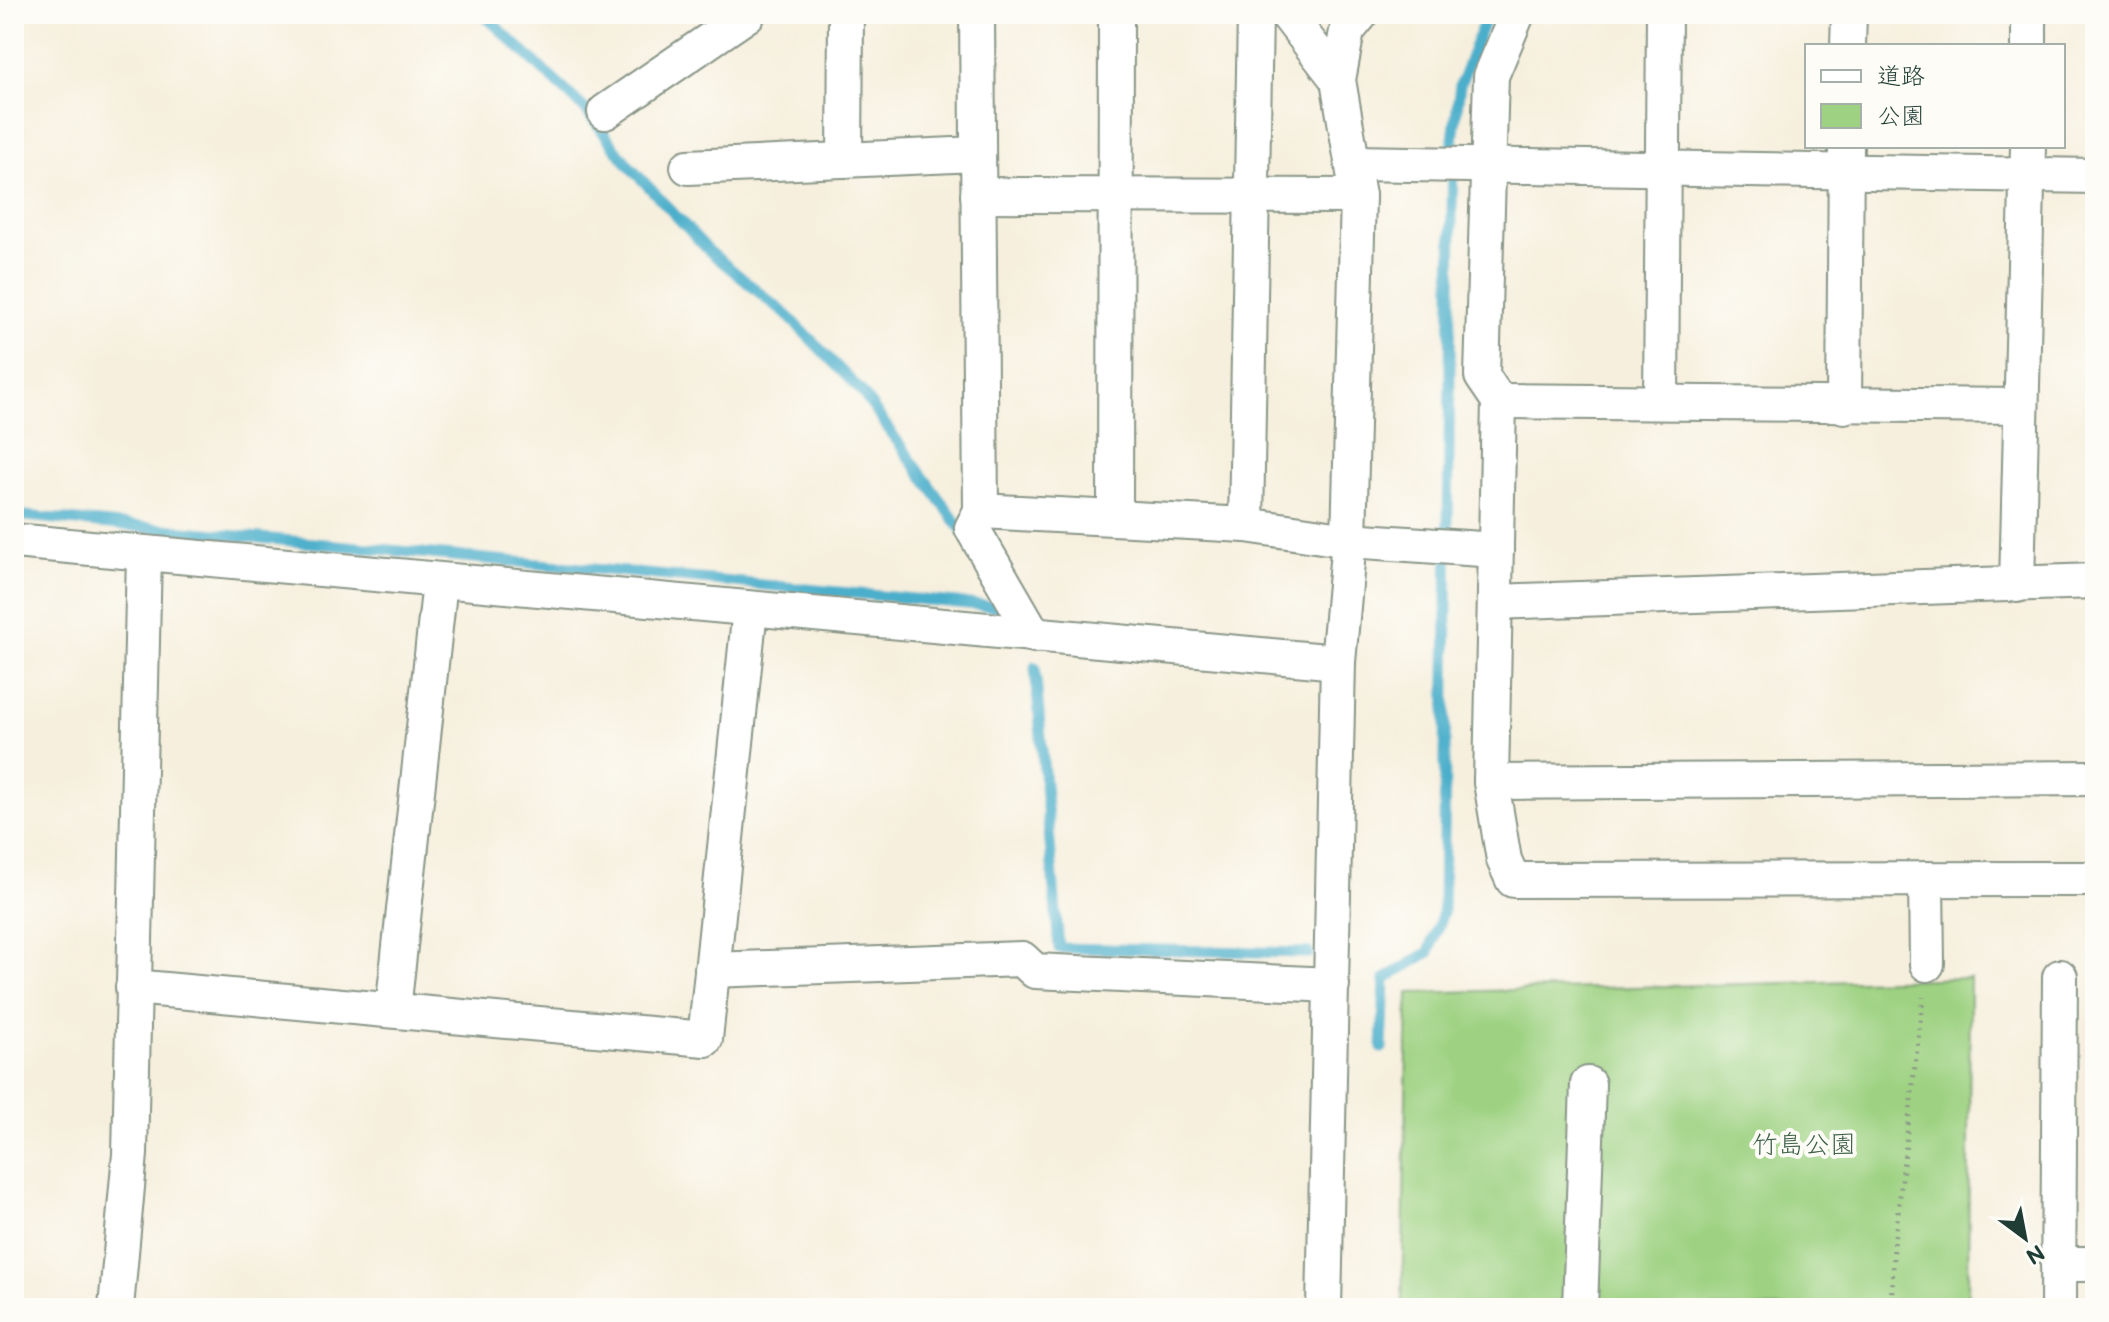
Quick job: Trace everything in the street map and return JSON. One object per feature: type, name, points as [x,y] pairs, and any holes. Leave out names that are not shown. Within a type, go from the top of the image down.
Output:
[{"type":"street","points":[[605,112],[748,14]]},
{"type":"street","points":[[845,160],[846,14]]},
{"type":"street","points":[[977,14],[981,511],[972,528],[1034,635]]},
{"type":"street","points":[[1115,518],[1116,14]]},
{"type":"street","points":[[1246,525],[1255,14]]},
{"type":"street","points":[[1287,14],[1338,80]]},
{"type":"street","points":[[1324,1308],[1338,662],[1349,540],[1356,180],[1338,80],[1347,31],[1361,14]]},
{"type":"street","points":[[1517,14],[1491,76],[1485,168],[1482,376],[1499,401],[1486,549],[1495,602],[1491,782],[1504,860],[1513,880],[2095,879]]},
{"type":"street","points":[[1661,400],[1664,14]]},
{"type":"street","points":[[1848,44],[1849,15]]},
{"type":"street","points":[[688,167],[977,154]]},
{"type":"street","points":[[978,195],[1252,196],[1356,180],[1419,164],[1485,168],[1663,169],[1846,159],[2028,161],[2095,176]]},
{"type":"street","points":[[1844,406],[1846,159]]},
{"type":"street","points":[[2017,585],[2028,161]]},
{"type":"street","points":[[1499,401],[1661,400],[1844,406],[2021,406]]},
{"type":"street","points":[[981,511],[1246,525],[1349,540],[1486,549]]},
{"type":"street","points":[[14,541],[1338,662]]},
{"type":"street","points":[[116,1308],[130,1154],[144,555]]},
{"type":"street","points":[[1495,602],[2095,581]]},
{"type":"street","points":[[393,1010],[440,582]]},
{"type":"street","points":[[133,987],[705,1039],[750,609]]},
{"type":"street","points":[[1491,782],[2095,778]]},
{"type":"street","points":[[1926,879],[1927,964]]},
{"type":"street","points":[[712,970],[1022,959],[1035,971],[1332,985]]},
{"type":"street","points":[[2058,1308],[2060,977]]},
{"type":"street","points":[[1580,1308],[1588,1084]]},
{"type":"street","points":[[2058,1264],[2095,1264]]},
{"type":"path","points":[[1891,1308],[1894,1246],[1927,964]]},
{"type":"green space","name":"竹島公園","points":[[1970,978],[1968,1308],[1402,1308],[1408,993]]},
{"type":"waterway","points":[[483,14],[585,109],[630,167],[709,251],[788,316],[861,391],[964,533]]},
{"type":"waterway","points":[[1382,1048],[1385,979],[1429,952],[1443,912],[1453,140],[1460,85],[1487,14]]},
{"type":"waterway","points":[[14,515],[1010,608]]},
{"type":"waterway","points":[[1035,667],[1059,948],[1309,953]]}]
